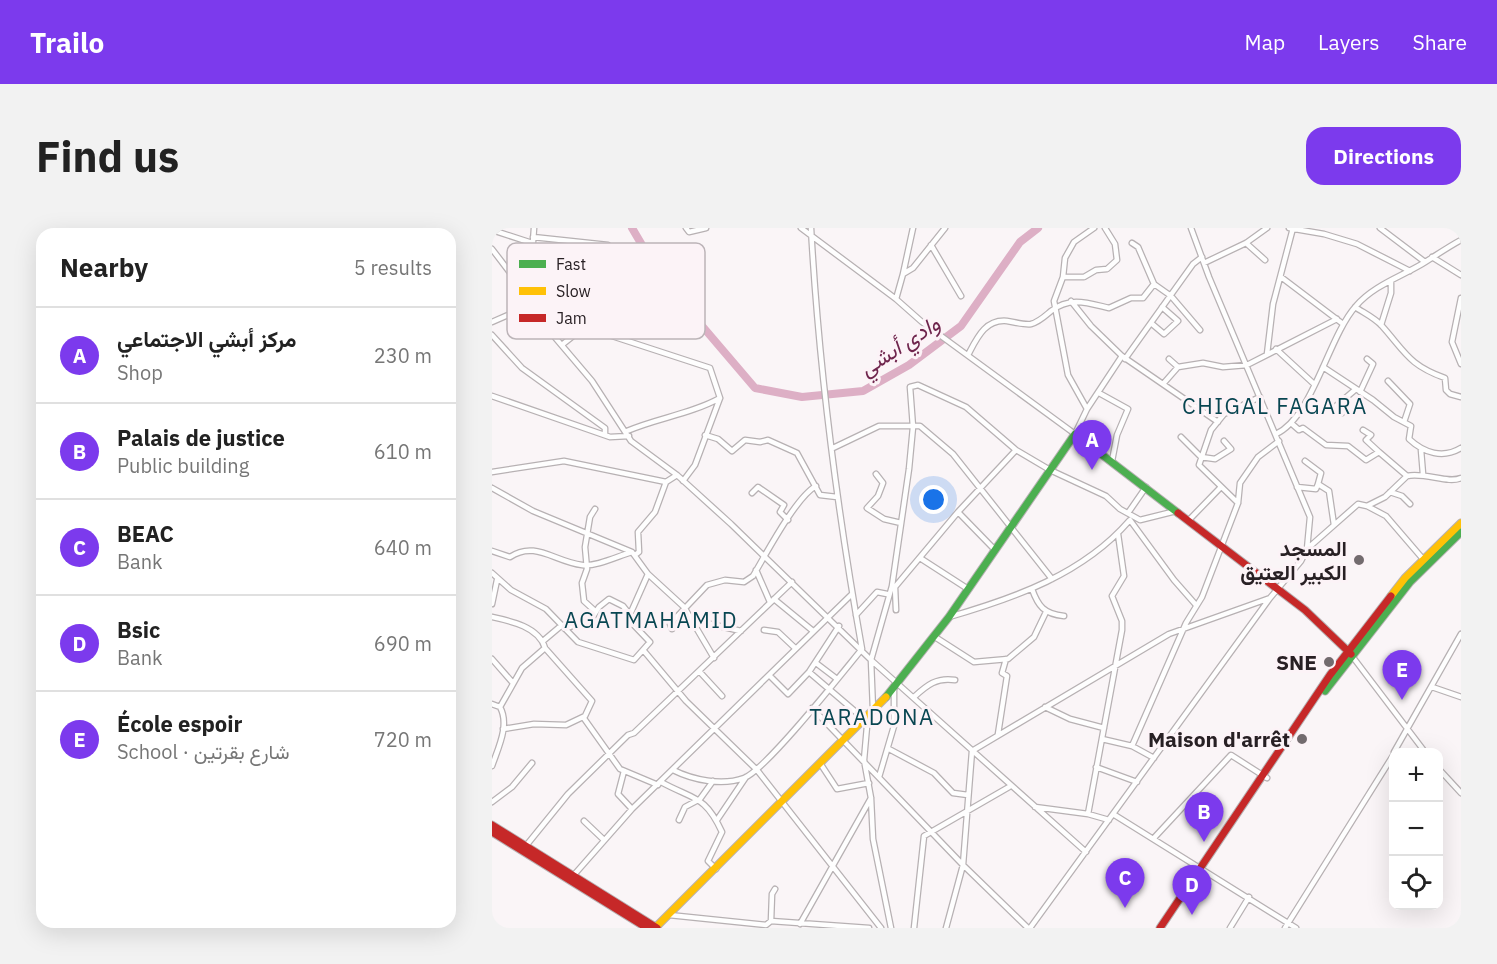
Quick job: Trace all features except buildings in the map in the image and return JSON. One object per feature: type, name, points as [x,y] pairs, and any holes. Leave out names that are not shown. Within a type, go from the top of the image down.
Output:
[{"type":"main road","points":[[492,825],[656,928],[896,686],[935,637],[1075,434],[1305,609],[1350,654]]},
{"type":"main road","points":[[1164,927],[1255,793],[1295,729],[1391,596],[1423,560],[1461,523]]},
{"type":"main road","points":[[1350,654],[1410,582],[1461,532]]},
{"type":"main road","points":[[492,832],[647,928]]},
{"type":"street","points":[[533,243],[534,228]]},
{"type":"street","points":[[686,228],[689,232],[706,228]]},
{"type":"street","points":[[801,228],[896,299],[922,322],[1075,434],[1087,409],[1123,358],[1193,264],[1202,257]]},
{"type":"street","points":[[717,820],[746,777],[757,770],[862,649],[837,497],[833,448],[825,410],[811,228]]},
{"type":"street","points":[[896,299],[913,228]]},
{"type":"street","points":[[903,274],[913,268],[945,228]]},
{"type":"street","points":[[1087,409],[1068,375],[1054,301],[1063,277],[1065,258],[1074,242],[1094,228]]},
{"type":"street","points":[[1063,277],[1084,278],[1096,270],[1107,269],[1117,260],[1115,244],[1105,228]]},
{"type":"street","points":[[1191,228],[1310,517],[1307,549]]},
{"type":"street","points":[[1204,263],[1246,243],[1267,228]]},
{"type":"street","points":[[1267,354],[1273,304],[1292,228],[1324,234],[1357,244],[1410,271]]},
{"type":"street","points":[[1380,228],[1425,262]]},
{"type":"street","points":[[492,230],[533,240],[602,243]]},
{"type":"street","points":[[1276,434],[1291,423],[1323,367],[1343,324],[1355,307],[1391,281],[1461,240]]},
{"type":"street","points":[[1132,243],[1138,247],[1154,284],[1171,296],[1200,330]]},
{"type":"street","points":[[1246,243],[1265,260]]},
{"type":"street","points":[[931,245],[961,296]]},
{"type":"street","points":[[492,249],[507,269]]},
{"type":"street","points":[[1432,256],[1461,275]]},
{"type":"street","points":[[1281,277],[1343,324]]},
{"type":"street","points":[[1381,325],[1391,293],[1391,281]]},
{"type":"street","points":[[968,355],[990,323],[996,320],[1030,324],[1055,308],[1078,300],[1109,308],[1131,298],[1143,298],[1154,284]]},
{"type":"street","points":[[1461,298],[1452,342],[1461,364]]},
{"type":"street","points":[[1071,301],[1123,358],[1218,422]]},
{"type":"street","points":[[1151,323],[1164,334],[1178,321],[1162,307]]},
{"type":"street","points":[[1355,307],[1381,325],[1390,339],[1420,369],[1445,378],[1446,390],[1461,398]]},
{"type":"street","points":[[492,322],[507,315]]},
{"type":"street","points":[[1163,384],[1178,367],[1203,363],[1223,367],[1247,365],[1337,319]]},
{"type":"street","points":[[492,335],[522,368],[605,428],[605,435]]},
{"type":"street","points":[[558,339],[628,434],[765,555],[839,626],[896,686],[914,697],[1009,787],[1086,852]]},
{"type":"street","points":[[563,344],[569,339]]},
{"type":"street","points":[[624,339],[707,366],[711,370],[720,398],[695,465],[683,481]]},
{"type":"street","points":[[1454,346],[1461,343]]},
{"type":"street","points":[[1276,349],[1314,384]]},
{"type":"street","points":[[1169,359],[1178,367]]},
{"type":"street","points":[[1342,413],[1336,406],[1358,390],[1372,364],[1367,359]]},
{"type":"street","points":[[1323,367],[1411,426],[1409,439],[1421,450],[1442,454],[1461,448]]},
{"type":"street","points":[[1388,381],[1410,404],[1404,422]]},
{"type":"street","points":[[896,610],[893,586],[913,427],[910,387],[918,385],[966,407],[1016,450],[1050,470],[1106,496],[1130,517],[1196,605]]},
{"type":"street","points":[[1099,393],[1128,409],[1117,435],[1112,461]]},
{"type":"street","points":[[492,396],[618,438],[656,419],[703,407],[720,398]]},
{"type":"street","points":[[1238,503],[1198,465],[1210,430],[1224,414],[1260,397]]},
{"type":"street","points":[[1291,423],[1299,430],[1303,428],[1326,445],[1348,446],[1366,460],[1379,452]]},
{"type":"street","points":[[833,448],[879,426],[920,426],[937,439],[980,488],[1052,579]]},
{"type":"street","points":[[1363,430],[1371,435],[1366,440],[1407,476]]},
{"type":"street","points":[[705,435],[718,439],[732,451],[745,440],[760,442],[768,440],[786,447],[797,453],[822,496],[837,497]]},
{"type":"street","points":[[1181,437],[1201,457],[1215,459],[1231,449],[1224,441]]},
{"type":"street","points":[[1132,746],[1196,605],[1202,597],[1238,503],[1239,487],[1244,476],[1258,457],[1279,441]]},
{"type":"street","points":[[891,928],[873,839],[871,798],[864,760],[872,660],[887,594],[1016,450]]},
{"type":"street","points":[[1421,450],[1423,474]]},
{"type":"street","points":[[492,472],[564,461],[666,482]]},
{"type":"street","points":[[1297,487],[1316,489],[1322,473],[1305,461]]},
{"type":"street","points":[[876,474],[883,483],[878,496],[867,508],[884,519],[901,523]]},
{"type":"street","points":[[1367,506],[1390,492],[1407,476],[1423,474],[1452,480],[1461,478]]},
{"type":"street","points":[[492,551],[510,557],[520,550],[534,550],[587,565],[639,552],[638,532],[655,512],[666,482],[677,475]]},
{"type":"street","points":[[1318,484],[1329,491],[1334,525]]},
{"type":"street","points":[[672,629],[670,624],[707,585],[725,580],[744,582],[756,570],[799,501],[816,486]]},
{"type":"street","points":[[752,493],[758,487],[784,505],[780,512],[788,520]]},
{"type":"street","points":[[949,617],[1032,589],[1089,559],[1118,534],[1146,487]]},
{"type":"street","points":[[492,488],[512,501],[634,554],[648,574],[684,607],[714,658]]},
{"type":"street","points":[[1189,520],[1220,488]]},
{"type":"street","points":[[1390,492],[1402,496],[1410,504]]},
{"type":"street","points":[[812,708],[963,865],[1029,928],[1307,549],[1358,504],[1386,516],[1423,560]]},
{"type":"street","points":[[595,509],[587,534],[585,547],[587,565],[582,583],[583,597],[587,605],[595,611]]},
{"type":"street","points":[[1130,517],[1147,521],[1176,511]]},
{"type":"street","points":[[958,513],[995,549]]},
{"type":"street","points":[[1088,814],[1122,621],[1112,596],[1124,576],[1118,534]]},
{"type":"street","points":[[920,558],[968,589]]},
{"type":"street","points":[[756,570],[772,600],[813,631]]},
{"type":"street","points":[[492,573],[497,580],[539,604],[578,642],[634,660],[650,642],[628,620],[648,574]]},
{"type":"street","points":[[492,604],[497,580]]},
{"type":"street","points":[[525,847],[568,794],[792,582]]},
{"type":"street","points":[[1032,589],[1037,604],[1046,612],[1064,616]]},
{"type":"street","points":[[856,615],[877,592],[887,594]]},
{"type":"street","points":[[573,876],[632,809],[852,594]]},
{"type":"street","points":[[972,752],[1113,667],[1186,627],[1270,598]]},
{"type":"street","points":[[543,641],[563,627],[592,618],[595,611],[609,599],[622,606],[630,615]]},
{"type":"street","points":[[935,637],[974,662],[1006,659],[1034,637],[1046,612]]},
{"type":"street","points":[[492,617],[524,626],[543,641],[545,648],[592,701],[583,717],[566,724],[534,724],[503,729]]},
{"type":"street","points":[[693,620],[706,621],[741,631]]},
{"type":"street","points":[[770,676],[788,694],[816,663],[839,626]]},
{"type":"street","points":[[764,630],[778,632],[795,648]]},
{"type":"street","points":[[1397,748],[1461,634]]},
{"type":"street","points":[[500,707],[522,668],[545,648]]},
{"type":"street","points":[[644,651],[757,770],[881,928]]},
{"type":"street","points":[[1350,654],[1421,748]]},
{"type":"street","points":[[492,659],[513,683]]},
{"type":"street","points":[[999,734],[1007,676],[1002,673],[1006,659]]},
{"type":"street","points":[[816,663],[837,679]]},
{"type":"street","points":[[699,671],[722,696]]},
{"type":"street","points":[[809,672],[868,715]]},
{"type":"street","points":[[914,697],[933,682],[945,679],[955,680]]},
{"type":"street","points":[[879,777],[894,726],[896,686]]},
{"type":"street","points":[[1432,687],[1461,697]]},
{"type":"street","points":[[492,704],[500,707],[504,715],[503,729],[492,766]]},
{"type":"street","points":[[1045,707],[1070,719],[1104,728]]},
{"type":"street","points":[[583,717],[608,756],[624,771],[699,799],[709,807],[722,832],[708,861],[716,869]]},
{"type":"street","points":[[1102,739],[1132,746],[1154,758]]},
{"type":"street","points":[[888,749],[934,773],[953,794],[968,795]]},
{"type":"street","points":[[946,928],[963,865],[972,752]]},
{"type":"street","points":[[1153,839],[1231,755],[1265,777]]},
{"type":"street","points":[[1287,926],[1389,761]]},
{"type":"street","points":[[492,802],[512,787],[532,763]]},
{"type":"street","points":[[820,763],[837,789],[869,783]]},
{"type":"street","points":[[1096,767],[1137,782]]},
{"type":"street","points":[[673,770],[697,780],[713,781],[746,777]]},
{"type":"street","points":[[624,771],[618,794],[632,809]]},
{"type":"street","points":[[1443,773],[1461,793]]},
{"type":"street","points":[[680,820],[686,807],[699,799],[713,781]]},
{"type":"street","points":[[914,928],[924,836],[966,809],[1009,787]]},
{"type":"street","points":[[800,924],[871,798]]},
{"type":"street","points":[[1035,807],[1088,814],[1109,820]]},
{"type":"street","points":[[1113,814],[1204,868],[1249,897],[1287,926],[1296,928]]},
{"type":"street","points":[[584,821],[604,840]]},
{"type":"street","points":[[771,921],[772,894],[776,889]]},
{"type":"street","points":[[1230,928],[1249,897]]},
{"type":"street","points":[[669,915],[765,925],[771,921],[869,928]]},
{"type":"waterway","name":"وادي أبشي","points":[[632,228],[641,243]]},
{"type":"waterway","name":"وادي أبشي","points":[[705,329],[755,388],[802,397],[863,391],[909,365],[961,326],[1020,242],[1038,228]]},
{"type":"traffic: fast","points":[[886,697],[949,617],[1075,434],[1178,513]]},
{"type":"traffic: fast","points":[[1325,691],[1410,582],[1461,532]]},
{"type":"traffic: slow","points":[[1391,596],[1405,578],[1461,523]]},
{"type":"traffic: slow","points":[[655,928],[886,697]]},
{"type":"traffic: jam","points":[[1178,513],[1305,610],[1351,654]]},
{"type":"traffic: jam","points":[[1160,928],[1330,675],[1391,596]]},
{"type":"traffic: jam","points":[[492,825],[657,928]]},
{"type":"traffic: jam","points":[[492,832],[647,928]]},
{"type":"place","name":"مركز أبشي الاجتماعي","points":[[1092,470]]},
{"type":"place","name":"المسجد الكبير العتيق","points":[[1359,560]]},
{"type":"place","name":"SNE","points":[[1329,662]]},
{"type":"place","name":"École espoir","points":[[1402,700]]},
{"type":"place","name":"Maison d'arrêt","points":[[1302,739]]},
{"type":"place","name":"Palais de justice","points":[[1204,842]]},
{"type":"place","name":"BEAC","points":[[1125,908]]},
{"type":"place","name":"Bsic","points":[[1192,915]]},
{"type":"district","name":"CHIGAL FAGARA","points":[[1275,405]]},
{"type":"district","name":"AGATMAHAMID","points":[[651,619]]},
{"type":"district","name":"TARADONA","points":[[872,716]]}]
